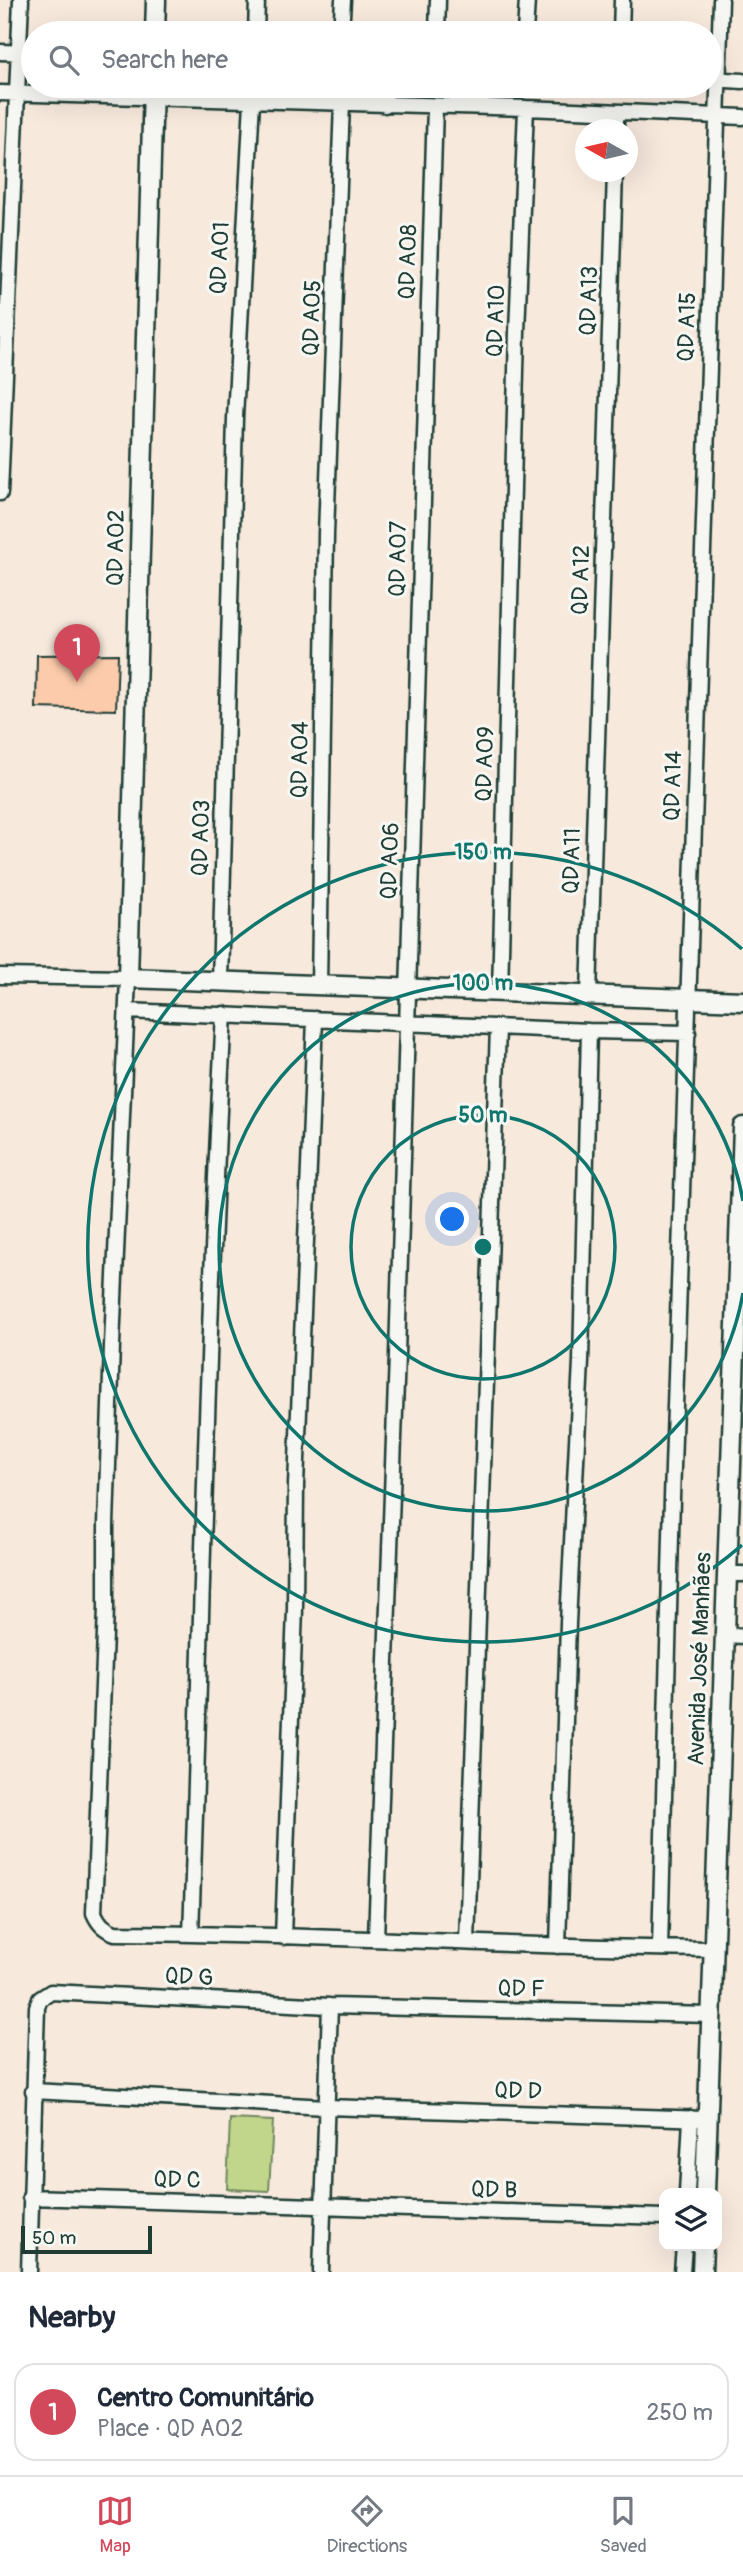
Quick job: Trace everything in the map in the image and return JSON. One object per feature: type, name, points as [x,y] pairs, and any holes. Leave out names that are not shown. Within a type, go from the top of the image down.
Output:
[{"type":"street","points":[[21,0],[23,21]]},
{"type":"street","points":[[155,21],[156,0]]},
{"type":"street","points":[[256,21],[257,0]]},
{"type":"street","points":[[342,21],[343,0]]},
{"type":"street","points":[[437,21],[438,0]]},
{"type":"street","points":[[526,21],[527,0]]},
{"type":"street","points":[[621,21],[622,0]]},
{"type":"street","name":"QD A15","points":[[719,21],[721,0]]},
{"type":"street","points":[[0,52],[21,53]]},
{"type":"street","points":[[0,493],[18,93],[21,80]]},
{"type":"street","points":[[722,80],[743,81]]},
{"type":"street","points":[[0,93],[21,93]]},
{"type":"street","name":"QD A02","points":[[128,978],[153,98]]},
{"type":"street","points":[[222,98],[743,117]]},
{"type":"street","points":[[385,98],[385,105]]},
{"type":"street","name":"QD A15","points":[[702,541],[715,98]]},
{"type":"street","name":"QD A01","points":[[229,696],[235,418],[252,101]]},
{"type":"street","name":"QD A05","points":[[326,534],[342,103]]},
{"type":"street","name":"QD A08","points":[[424,419],[435,106]]},
{"type":"street","name":"QD A10","points":[[512,536],[526,108]]},
{"type":"street","points":[[616,113],[616,119]]},
{"type":"street","name":"QD A13","points":[[607,431],[615,182]]},
{"type":"street","name":"QD A07","points":[[416,701],[424,419]]},
{"type":"street","name":"QD A12","points":[[599,729],[607,431]]},
{"type":"street","name":"QD A04","points":[[319,986],[326,534]]},
{"type":"street","name":"QD A09","points":[[500,992],[512,536]]},
{"type":"street","name":"QD A14","points":[[660,1948],[702,541]]},
{"type":"street","name":"QD A03","points":[[220,982],[229,696]]},
{"type":"street","name":"QD A06","points":[[376,1938],[416,701]]},
{"type":"street","name":"QD A11","points":[[589,995],[599,729]]},
{"type":"street","points":[[0,976],[128,978],[743,1002]]},
{"type":"street","points":[[128,978],[111,1373],[106,1608],[94,1913],[99,1923],[106,1930],[115,1933],[714,1949]]},
{"type":"street","points":[[127,1011],[688,1033]]},
{"type":"street","points":[[191,1934],[223,1014]]},
{"type":"street","points":[[283,1937],[295,1609],[296,1485],[315,1019]]},
{"type":"street","points":[[467,1942],[498,1027]]},
{"type":"street","points":[[558,1946],[568,1623],[581,1361],[589,1031]]},
{"type":"street","name":"Avenida José Manhães","points":[[705,2188],[700,2119],[711,2015],[724,1635],[735,1574],[743,1128]]},
{"type":"street","points":[[724,1635],[743,1636]]},
{"type":"street","name":"QD G","points":[[33,2091],[37,2007],[46,1994],[51,1992],[330,2006]]},
{"type":"street","points":[[321,2272],[330,2006]]},
{"type":"street","name":"QD F","points":[[330,2006],[711,2015]]},
{"type":"street","points":[[29,2272],[33,2091],[326,2108]]},
{"type":"street","name":"QD D","points":[[326,2108],[700,2119]]},
{"type":"street","points":[[688,2188],[700,2119]]},
{"type":"street","name":"QD C","points":[[30,2197],[323,2207]]},
{"type":"street","name":"QD B","points":[[323,2207],[659,2217]]},
{"type":"street","points":[[682,2272],[684,2251]]},
{"type":"street","points":[[702,2272],[703,2251]]},
{"type":"green space","points":[[230,2119],[273,2121],[269,2191],[227,2189]]},
{"type":"building","points":[[118,654],[116,710],[36,708],[37,655]]},
{"type":"place","name":"Centro Comunitário","points":[[77,682]]}]
